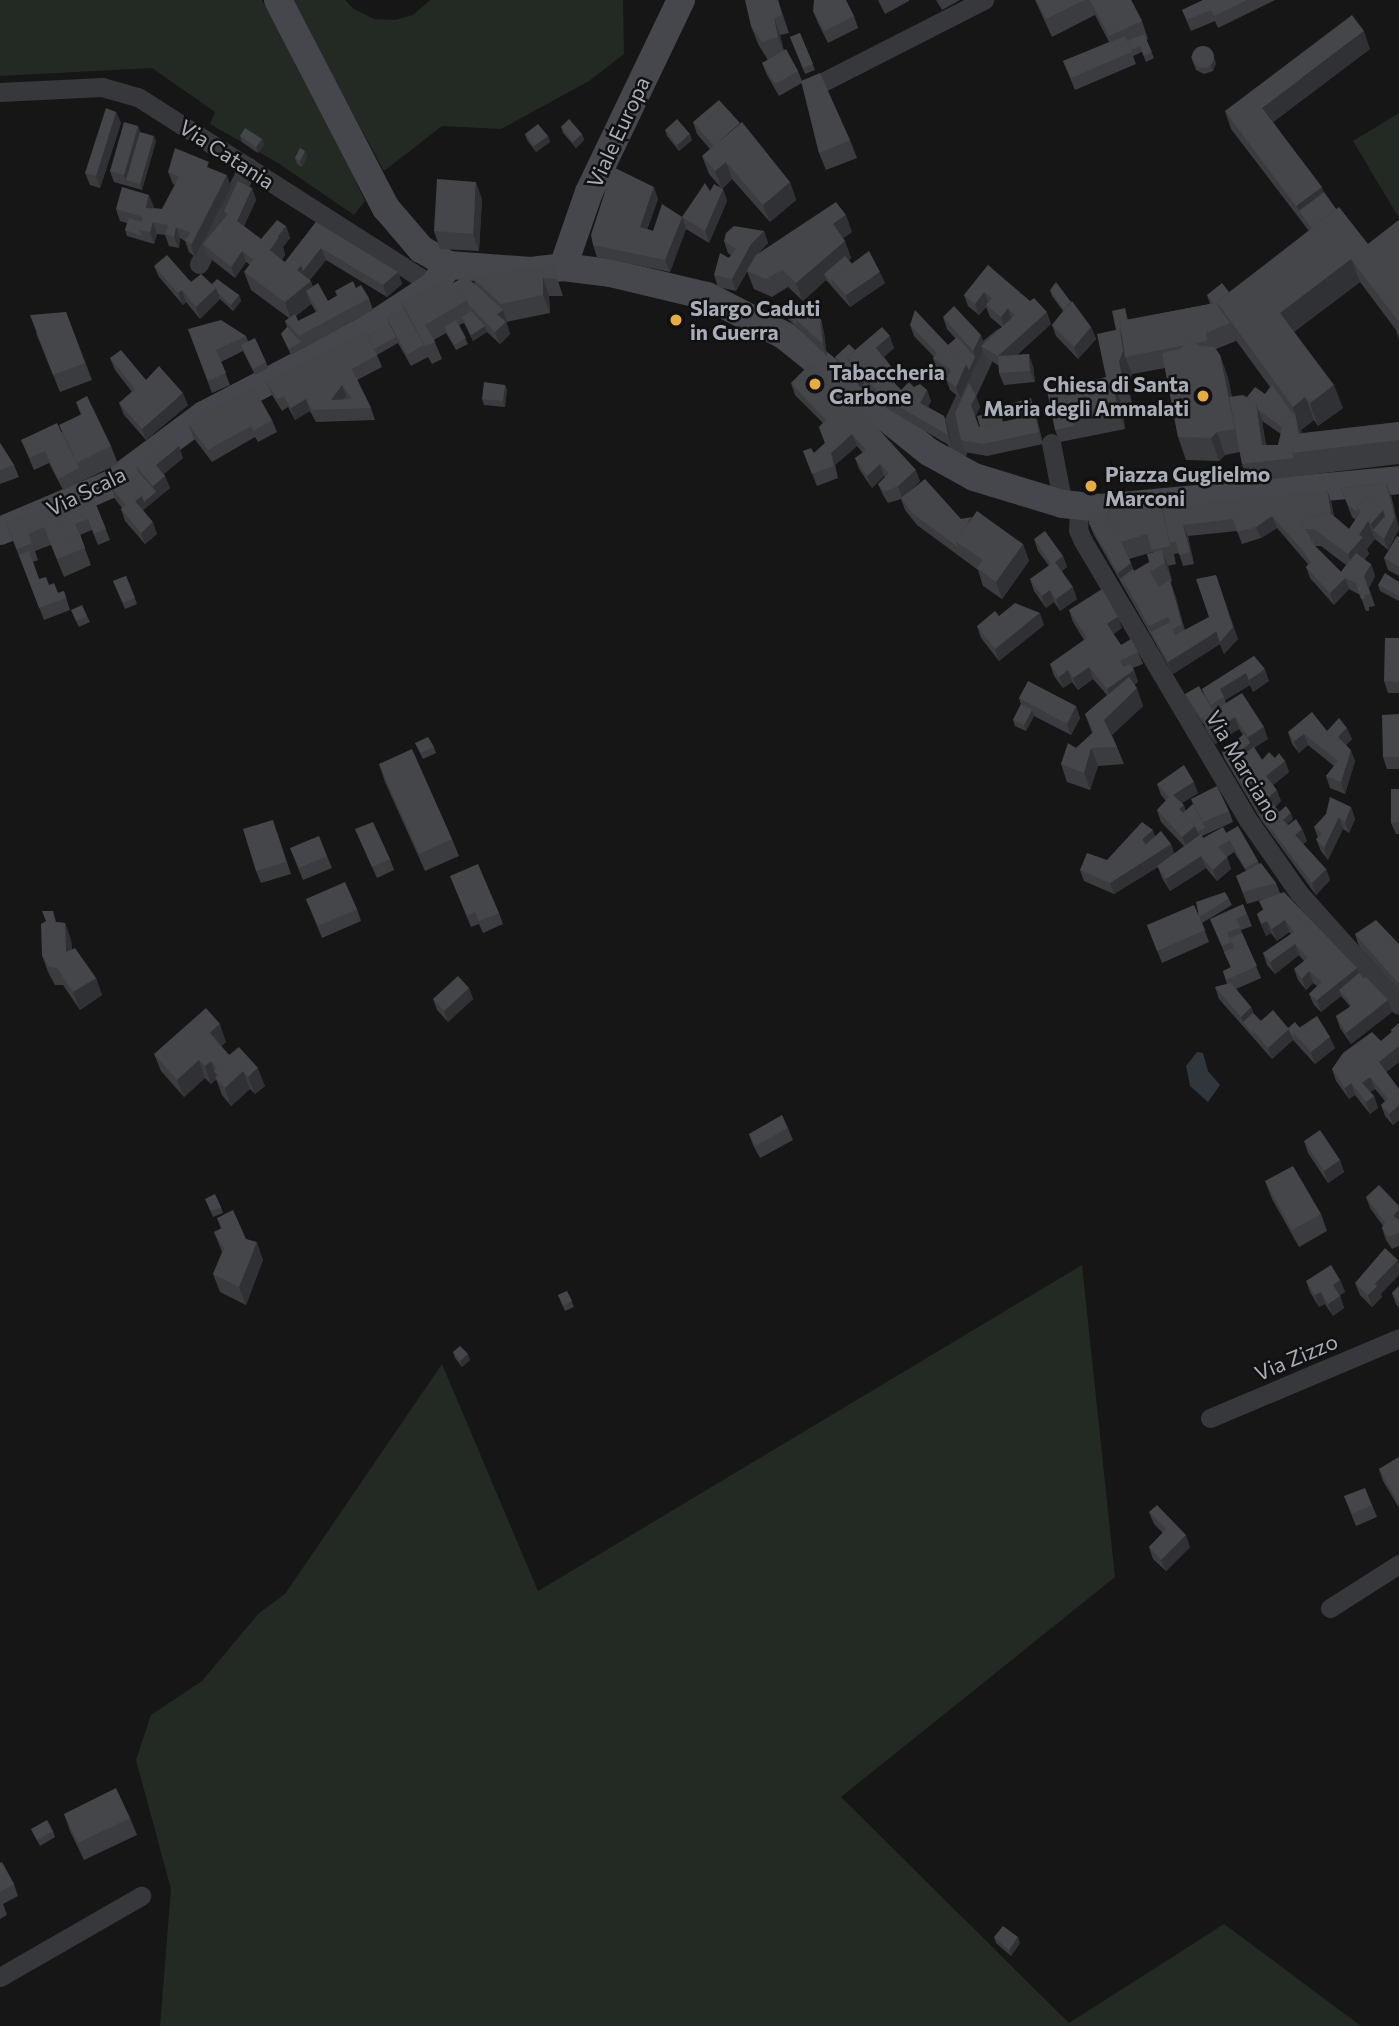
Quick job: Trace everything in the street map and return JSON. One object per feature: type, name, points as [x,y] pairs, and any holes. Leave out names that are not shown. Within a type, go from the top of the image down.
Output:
[{"type":"main road","points":[[278,0],[386,208],[441,275],[563,267],[662,284],[708,296],[785,336],[921,446],[974,477],[1074,513],[1100,508],[1251,496],[1399,480]]},
{"type":"main road","name":"Viale Europa","points":[[563,267],[589,192],[681,0]]},
{"type":"main road","name":"Via Scala","points":[[0,531],[111,484],[204,415],[366,330],[441,275]]},
{"type":"street","points":[[813,87],[984,0]]},
{"type":"street","name":"Via Catania","points":[[0,92],[103,87],[138,97],[248,167],[441,275]]},
{"type":"street","points":[[199,264],[248,167]]},
{"type":"street","points":[[953,464],[958,449],[953,423],[987,349],[1011,328]]},
{"type":"street","name":"Via Marciano","points":[[1051,443],[1074,513],[1248,820],[1299,893],[1399,1005]]},
{"type":"street","name":"Via Zizzo","points":[[1210,1418],[1399,1338]]},
{"type":"street","points":[[1329,1608],[1399,1564]]},
{"type":"street","points":[[0,1977],[141,1896]]},
{"type":"shaded area","points":[[0,0],[262,0],[325,115],[365,201],[354,215],[278,163],[210,124],[215,112],[152,68],[0,76]]},
{"type":"shaded area","points":[[291,0],[345,0],[354,9],[374,19],[395,20],[413,15],[430,0],[623,0],[624,54],[589,81],[501,129],[442,126],[384,171]]},
{"type":"shaded area","points":[[1399,113],[1399,218],[1353,141]]},
{"type":"shaded area","points":[[1197,1052],[1203,1053],[1208,1071],[1220,1085],[1208,1102],[1190,1086],[1186,1066]]},
{"type":"shaded area","points":[[1082,1265],[1115,1577],[841,1797],[1069,2023],[1224,1924],[1361,2026],[160,2026],[171,1889],[136,1760],[151,1715],[202,1681],[258,1614],[285,1594],[442,1364],[538,1591]]},
{"type":"building","points":[[745,0],[778,0],[782,15],[774,18],[778,37],[762,42],[751,26]]},
{"type":"building","points":[[814,0],[846,0],[854,16],[824,31],[813,11]]},
{"type":"building","points":[[1036,0],[1085,0],[1046,19]]},
{"type":"building","points":[[1090,0],[1131,0],[1142,21],[1109,36]]},
{"type":"building","points":[[1203,0],[1247,0],[1214,16],[1211,10],[1187,20],[1182,10]]},
{"type":"building","points":[[1352,15],[1364,31],[1262,108],[1322,187],[1296,206],[1225,111]]},
{"type":"building","points":[[800,33],[813,64],[803,68],[790,37]]},
{"type":"building","points":[[1144,34],[1152,52],[1144,56],[1140,46],[1131,50],[1127,41]]},
{"type":"building","points":[[1125,36],[1132,52],[1071,78],[1063,61]]},
{"type":"building","points":[[1203,46],[1211,49],[1214,57],[1211,65],[1203,68],[1195,65],[1192,57],[1195,49]]},
{"type":"building","points":[[786,49],[798,71],[775,84],[762,63]]},
{"type":"building","points":[[820,73],[850,140],[819,153],[801,81]]},
{"type":"building","points":[[719,100],[740,123],[714,146],[693,122]]},
{"type":"building","points":[[106,108],[116,112],[96,176],[85,173]]},
{"type":"building","points":[[569,119],[582,134],[573,142],[561,127]]},
{"type":"building","points":[[677,119],[690,134],[677,145],[665,130]]},
{"type":"building","points":[[124,122],[138,126],[124,175],[110,171]]},
{"type":"building","points":[[742,122],[790,182],[763,205],[726,162],[715,171],[702,156]]},
{"type":"building","points":[[538,124],[548,136],[534,146],[525,134]]},
{"type":"building","points":[[245,128],[262,139],[256,147],[240,136]]},
{"type":"building","points":[[140,132],[154,136],[140,184],[126,180]]},
{"type":"building","points":[[175,148],[209,162],[207,167],[227,175],[191,245],[185,240],[191,233],[176,227],[174,237],[165,234],[168,225],[153,222],[150,232],[139,230],[143,217],[116,209],[122,187],[149,195],[146,208],[162,209],[179,177],[168,172]]},
{"type":"building","points":[[300,148],[305,151],[300,161],[295,158]]},
{"type":"building","points":[[613,167],[654,187],[640,227],[653,231],[662,204],[682,217],[665,260],[593,245],[591,235]]},
{"type":"building","points":[[437,179],[476,182],[473,234],[434,231]]},
{"type":"building","points":[[238,181],[252,188],[237,221],[261,239],[277,220],[286,226],[278,236],[273,233],[254,260],[242,251],[231,267],[203,244],[228,214],[224,211]]},
{"type":"building","points":[[705,183],[710,191],[714,184],[723,189],[705,231],[682,217]]},
{"type":"building","points":[[1324,192],[1336,209],[1312,228],[1299,211]]},
{"type":"building","points":[[836,202],[846,215],[833,224],[845,241],[796,283],[782,270],[766,279],[747,271],[756,255]]},
{"type":"building","points":[[1339,207],[1368,244],[1399,220],[1399,322],[1351,259],[1280,313],[1334,385],[1310,403],[1305,397],[1293,407],[1217,302]]},
{"type":"building","points":[[129,218],[142,222],[139,230],[142,236],[125,230]]},
{"type":"building","points":[[316,222],[398,272],[383,285],[321,248],[303,271],[301,265],[293,259],[288,265],[285,262]]},
{"type":"building","points":[[734,226],[764,231],[751,244],[732,279],[714,275],[720,253],[729,258],[736,249],[724,241],[726,233]]},
{"type":"building","points":[[273,233],[279,237],[270,250],[288,265],[293,259],[301,265],[297,270],[311,281],[285,302],[244,272]]},
{"type":"building","points":[[869,251],[880,272],[846,295],[831,279]]},
{"type":"building","points":[[167,255],[191,282],[201,274],[216,288],[196,307],[182,290],[178,293],[154,266]]},
{"type":"building","points":[[845,256],[852,264],[831,279],[833,285],[824,274]]},
{"type":"building","points":[[988,265],[1030,301],[1034,298],[1047,312],[998,356],[981,346],[1015,315],[1008,308],[1001,317],[986,305],[992,298],[984,292],[975,304],[964,295]]},
{"type":"building","points":[[553,266],[557,279],[543,278],[543,295],[501,304],[473,278],[513,270]]},
{"type":"building","points":[[466,276],[503,310],[497,314],[506,322],[495,332],[451,284]]},
{"type":"building","points":[[217,279],[239,295],[231,305],[212,284]]},
{"type":"building","points":[[446,279],[467,300],[425,325],[435,342],[425,346],[402,303]]},
{"type":"building","points":[[353,281],[356,288],[361,285],[369,298],[299,336],[285,321],[295,314],[298,321],[318,311],[306,291],[318,283],[328,301],[338,295],[335,291]]},
{"type":"building","points":[[1056,282],[1071,302],[1064,310],[1050,290]]},
{"type":"building","points":[[1222,283],[1229,292],[1217,302],[1219,308],[1207,295]]},
{"type":"building","points":[[810,298],[819,310],[822,327],[820,321],[806,309],[795,319],[797,325],[786,313],[796,303],[800,307]]},
{"type":"building","points":[[1072,301],[1091,327],[1074,347],[1052,325]]},
{"type":"building","points":[[1215,303],[1230,323],[1206,333],[1207,341],[1195,343],[1190,340],[1185,345],[1125,357],[1120,321]]},
{"type":"building","points":[[954,306],[981,335],[973,351],[943,317]]},
{"type":"building","points":[[1125,308],[1127,320],[1120,321],[1121,333],[1120,329],[1116,330],[1112,311]]},
{"type":"building","points":[[404,309],[424,345],[407,355],[387,318]]},
{"type":"building","points":[[806,309],[820,321],[823,344],[795,319]]},
{"type":"building","points":[[915,310],[966,364],[956,387],[946,379],[951,370],[933,358],[937,353],[910,325]]},
{"type":"building","points":[[471,311],[485,326],[471,335],[462,317]]},
{"type":"building","points":[[66,312],[85,363],[53,375],[30,315]]},
{"type":"building","points":[[221,320],[246,336],[216,350],[226,373],[208,381],[188,329]]},
{"type":"building","points":[[456,320],[466,338],[454,345],[444,327]]},
{"type":"building","points":[[389,324],[396,337],[374,349],[367,336]]},
{"type":"building","points":[[287,327],[301,342],[289,349],[281,334]]},
{"type":"building","points":[[882,327],[890,336],[876,348],[893,369],[886,374],[901,390],[909,382],[914,387],[920,384],[927,390],[920,403],[944,416],[948,435],[881,396],[847,357]]},
{"type":"building","points":[[1120,329],[1123,351],[1119,362],[1123,380],[1113,382],[1117,406],[1070,415],[1065,396],[1079,393],[1076,384],[1106,377],[1097,334]]},
{"type":"building","points":[[364,331],[377,355],[352,369],[371,408],[312,410],[306,399],[291,408],[284,396],[277,399],[267,383]],"holes":[[[342,385],[352,399],[331,400]]]},
{"type":"building","points":[[957,337],[975,357],[969,370],[948,345]]},
{"type":"building","points":[[255,338],[266,362],[253,369],[241,345]]},
{"type":"building","name":"Chiesa di Santa Maria degli Ammalati","points":[[1190,340],[1200,346],[1214,347],[1220,355],[1235,429],[1217,432],[1211,438],[1178,437],[1162,353],[1180,349]]},
{"type":"building","points":[[849,344],[855,350],[847,357],[862,378],[858,381],[835,357]]},
{"type":"building","points":[[121,350],[146,380],[159,366],[183,393],[142,429],[119,403],[135,389],[110,358]]},
{"type":"building","points":[[1029,354],[1030,371],[999,373],[998,356]]},
{"type":"building","points":[[811,363],[862,411],[916,470],[898,486],[884,492],[878,484],[889,473],[880,464],[867,476],[855,458],[866,450],[852,434],[831,453],[834,466],[812,474],[803,451],[811,448],[814,453],[825,443],[819,427],[826,420],[791,383]]},
{"type":"building","points":[[484,382],[505,385],[503,401],[482,399]]},
{"type":"building","points":[[969,383],[976,396],[971,405],[979,427],[1016,419],[1012,403],[1031,398],[1039,432],[983,444],[961,440],[955,413]]},
{"type":"building","points":[[1077,384],[1079,393],[1065,396],[1074,426],[1055,430],[1047,391]]},
{"type":"building","points":[[1272,385],[1293,414],[1282,427],[1258,410],[1256,403],[1247,397],[1255,387],[1265,394]]},
{"type":"building","points":[[254,388],[272,420],[254,431],[251,426],[208,450],[189,425],[208,410]]},
{"type":"building","points":[[1243,395],[1256,403],[1262,445],[1278,445],[1283,423],[1295,413],[1299,434],[1292,453],[1294,458],[1242,464],[1229,397]]},
{"type":"building","points":[[87,396],[111,446],[77,463],[59,425],[82,414],[76,402]]},
{"type":"building","points":[[1000,411],[1003,422],[980,427],[977,416]]},
{"type":"building","points":[[1399,422],[1399,440],[1292,453],[1298,434]]},
{"type":"building","points":[[57,423],[79,468],[58,479],[45,451],[30,458],[21,440]]},
{"type":"building","points":[[171,437],[179,446],[156,465],[165,476],[153,486],[136,466]]},
{"type":"building","points":[[0,443],[14,465],[0,470]]},
{"type":"building","points":[[138,472],[156,492],[144,502],[128,481]]},
{"type":"building","points":[[124,476],[142,496],[135,501],[153,522],[141,533],[121,509],[126,505],[111,487]]},
{"type":"building","points":[[925,479],[961,519],[972,517],[955,541],[958,547],[912,513],[901,498]]},
{"type":"building","points":[[1386,483],[1395,517],[1384,539],[1373,530],[1385,516],[1383,510],[1367,497],[1356,507],[1358,512],[1348,505],[1341,488]]},
{"type":"building","points":[[1327,490],[1331,513],[1301,520],[1314,545],[1341,572],[1356,553],[1371,564],[1364,576],[1370,594],[1365,595],[1365,599],[1361,599],[1356,583],[1345,578],[1330,593],[1306,567],[1311,563],[1305,553],[1272,516],[1256,527],[1237,532],[1233,519],[1183,525],[1190,552],[1179,555],[1176,541],[1170,543],[1162,507]]},
{"type":"building","points":[[92,495],[106,529],[94,534],[88,519],[75,524],[79,534],[67,540],[55,510]]},
{"type":"building","points":[[1367,497],[1383,510],[1371,524],[1368,521],[1359,535],[1363,537],[1348,554],[1314,529],[1306,529],[1301,520],[1329,512],[1349,529],[1361,511],[1356,507]]},
{"type":"building","points":[[1160,501],[1170,546],[1152,550],[1147,534],[1120,542],[1105,507]]},
{"type":"building","points":[[53,504],[67,540],[80,534],[85,548],[57,559],[44,527],[28,534],[32,543],[17,549],[6,523]]},
{"type":"building","points":[[977,511],[1023,544],[996,582],[977,568],[983,560],[955,541]]},
{"type":"building","points":[[1107,513],[1131,563],[1118,573],[1089,523],[1090,515]]},
{"type":"building","points":[[1045,531],[1063,556],[1055,562],[1073,587],[1056,599],[1050,590],[1042,596],[1030,579],[1051,564],[1034,539]]},
{"type":"building","points":[[1397,536],[1399,537],[1399,567],[1384,558]]},
{"type":"building","points":[[1162,550],[1165,563],[1150,572],[1159,587],[1170,580],[1182,624],[1173,629],[1168,617],[1149,626],[1122,578],[1150,562],[1147,554]]},
{"type":"building","points":[[29,551],[39,579],[46,577],[49,585],[54,583],[58,593],[64,591],[66,598],[39,608],[19,555]]},
{"type":"building","points":[[1133,569],[1134,571],[1122,578],[1126,589],[1120,579]]},
{"type":"building","points":[[1385,573],[1399,582],[1399,596],[1378,585]]},
{"type":"building","points":[[1216,575],[1233,627],[1220,642],[1216,632],[1168,662],[1151,632],[1170,622],[1175,635],[1209,617],[1196,579]]},
{"type":"building","points":[[126,576],[135,598],[123,603],[113,581]]},
{"type":"building","points":[[1102,589],[1118,617],[1107,624],[1121,645],[1131,639],[1138,652],[1120,661],[1123,667],[1130,664],[1134,670],[1107,689],[1089,667],[1073,678],[1068,670],[1059,677],[1050,664],[1087,638],[1069,610]]},
{"type":"building","points":[[1015,603],[1040,613],[995,649],[977,626],[995,611],[999,616]]},
{"type":"building","points":[[82,605],[87,616],[76,621],[71,610]]},
{"type":"building","points":[[1385,638],[1399,638],[1399,682],[1384,681]]},
{"type":"building","points":[[1254,656],[1265,669],[1249,680],[1246,673],[1220,689],[1224,697],[1211,705],[1202,689]]},
{"type":"building","points":[[1129,677],[1137,688],[1104,720],[1117,747],[1091,748],[1084,773],[1061,764],[1068,743],[1076,748],[1094,732],[1085,714]]},
{"type":"building","points":[[1028,681],[1076,706],[1067,724],[1019,698]]},
{"type":"building","points":[[1199,686],[1213,711],[1201,718],[1185,694]]},
{"type":"building","points":[[1242,693],[1264,727],[1248,737],[1235,717],[1211,732],[1202,718]]},
{"type":"building","points":[[1021,704],[1032,710],[1024,725],[1013,720]]},
{"type":"building","points":[[1312,712],[1327,731],[1339,718],[1347,728],[1338,737],[1351,750],[1341,782],[1326,776],[1338,761],[1304,734],[1294,741],[1288,732]]},
{"type":"building","points":[[1399,714],[1399,757],[1383,757],[1382,715]]},
{"type":"building","points":[[1244,734],[1250,743],[1229,763],[1231,768],[1222,752]]},
{"type":"building","points":[[428,737],[434,747],[421,753],[415,743]]},
{"type":"building","points":[[1254,747],[1262,760],[1269,752],[1275,758],[1279,753],[1285,761],[1266,776],[1277,790],[1257,808],[1229,763]]},
{"type":"building","points":[[412,749],[452,839],[419,854],[379,764]]},
{"type":"building","points":[[1184,765],[1194,782],[1173,795],[1184,805],[1179,809],[1195,826],[1182,837],[1157,810],[1169,797],[1157,784]]},
{"type":"building","points":[[1217,786],[1229,811],[1203,822],[1191,799]]},
{"type":"building","points":[[1391,789],[1399,789],[1399,822],[1391,823]]},
{"type":"building","points":[[1330,797],[1351,807],[1345,822],[1339,817],[1324,848],[1316,839],[1322,834],[1314,827],[1326,814]]},
{"type":"building","points":[[1272,802],[1279,812],[1286,806],[1291,813],[1283,820],[1279,816],[1268,825],[1271,831],[1259,814]]},
{"type":"building","points":[[1193,804],[1205,828],[1197,831],[1183,813]]},
{"type":"building","points":[[1279,816],[1288,825],[1296,819],[1302,829],[1295,835],[1326,869],[1312,883],[1268,825]]},
{"type":"building","points":[[273,820],[286,862],[256,871],[243,829]]},
{"type":"building","points":[[373,822],[390,859],[372,867],[355,829]]},
{"type":"building","points":[[1142,822],[1153,830],[1143,839],[1145,845],[1161,831],[1171,844],[1110,883],[1080,870],[1087,853],[1107,860]]},
{"type":"building","points":[[1238,826],[1258,861],[1245,868],[1226,833]]},
{"type":"building","points":[[1223,827],[1230,840],[1218,847],[1227,857],[1213,870],[1201,856],[1166,879],[1157,866],[1201,834],[1203,838]]},
{"type":"building","points":[[319,836],[327,856],[299,868],[290,848]]},
{"type":"building","points":[[1261,863],[1276,883],[1243,892],[1236,876]]},
{"type":"building","points":[[478,864],[499,913],[479,921],[475,912],[467,916],[450,876]]},
{"type":"building","points":[[345,882],[357,909],[318,926],[306,899]]},
{"type":"building","points":[[1225,892],[1229,899],[1199,917],[1196,902]]},
{"type":"building","points":[[1284,892],[1357,968],[1317,1000],[1309,994],[1322,982],[1309,971],[1302,979],[1294,969],[1308,958],[1295,944],[1270,962],[1263,953],[1294,932],[1285,920],[1272,929],[1267,921],[1261,924],[1257,914],[1264,909],[1259,901]]},
{"type":"building","points":[[1243,904],[1247,914],[1236,919],[1240,927],[1227,933],[1231,942],[1222,946],[1210,919]]},
{"type":"building","points":[[1194,905],[1205,930],[1157,951],[1147,925]]},
{"type":"building","points":[[42,911],[53,911],[56,922],[65,923],[66,952],[75,948],[96,978],[73,992],[57,968],[49,967],[42,955],[41,924],[46,921]]},
{"type":"building","points":[[1376,920],[1399,944],[1399,984],[1355,934]]},
{"type":"building","points":[[1242,933],[1247,944],[1225,954],[1227,960],[1224,952],[1234,948],[1230,938]]},
{"type":"building","points":[[1247,944],[1257,966],[1226,980],[1223,971],[1231,967],[1225,954]]},
{"type":"building","points":[[1359,973],[1364,979],[1344,992],[1346,998],[1339,990]]},
{"type":"building","points":[[458,976],[469,988],[444,1011],[433,999]]},
{"type":"building","points":[[1366,977],[1388,1000],[1346,1033],[1336,1016],[1351,1006],[1344,992]]},
{"type":"building","points":[[1231,983],[1251,1007],[1241,1017],[1215,987]]},
{"type":"building","points":[[206,1008],[220,1024],[210,1033],[229,1055],[239,1047],[258,1068],[248,1077],[243,1071],[225,1088],[215,1078],[218,1075],[214,1071],[217,1068],[211,1061],[205,1066],[199,1060],[177,1080],[154,1054]]},
{"type":"building","points":[[1273,1010],[1289,1029],[1268,1048],[1252,1029]]},
{"type":"building","points":[[1253,1013],[1261,1021],[1252,1029],[1254,1035],[1243,1022]]},
{"type":"building","points":[[1317,1016],[1330,1037],[1311,1052],[1293,1032]]},
{"type":"building","points":[[1295,1022],[1300,1028],[1293,1032],[1295,1038],[1288,1028]]},
{"type":"building","points":[[1399,1023],[1399,1035],[1391,1030]]},
{"type":"building","points":[[1394,1030],[1399,1035],[1399,1046],[1379,1062],[1399,1089],[1399,1105],[1389,1114],[1381,1105],[1388,1099],[1370,1077],[1362,1083],[1374,1096],[1366,1102],[1351,1083],[1345,1088],[1332,1069],[1343,1053],[1372,1032],[1381,1041]]},
{"type":"building","points":[[782,1115],[788,1128],[755,1146],[749,1134]]},
{"type":"building","points":[[1320,1130],[1340,1160],[1324,1171],[1304,1141]]},
{"type":"building","points":[[1293,1166],[1321,1214],[1292,1230],[1265,1181]]},
{"type":"building","points":[[1379,1185],[1399,1206],[1393,1216],[1399,1220],[1399,1233],[1388,1237],[1382,1228],[1385,1223],[1366,1197]]},
{"type":"building","points":[[215,1194],[221,1207],[211,1211],[205,1199]]},
{"type":"building","points":[[233,1210],[246,1239],[257,1242],[239,1287],[213,1274],[224,1249],[214,1232],[222,1228],[217,1218]]},
{"type":"building","points":[[1385,1248],[1398,1260],[1368,1295],[1355,1283]]},
{"type":"building","points":[[1331,1265],[1340,1280],[1333,1285],[1340,1296],[1328,1304],[1321,1292],[1315,1295],[1306,1281]]},
{"type":"building","points":[[1399,1286],[1399,1302],[1392,1293]]},
{"type":"building","points":[[567,1291],[572,1301],[563,1306],[558,1295]]},
{"type":"building","points":[[460,1346],[468,1354],[460,1361],[453,1352]]},
{"type":"building","points":[[1399,1457],[1399,1504],[1379,1469]]},
{"type":"building","points":[[1365,1488],[1372,1505],[1352,1514],[1344,1496]]},
{"type":"building","points":[[1157,1505],[1186,1535],[1161,1560],[1149,1547],[1166,1529],[1149,1512]]},
{"type":"building","points":[[116,1788],[130,1818],[78,1843],[64,1814]]},
{"type":"building","points":[[47,1820],[53,1831],[37,1840],[31,1829]]},
{"type":"building","points":[[2,1862],[14,1884],[0,1892],[0,1863]]},
{"type":"building","points":[[1003,1926],[1018,1937],[1009,1950],[994,1937]]},
{"type":"place","name":"Slargo Caduti in Guerra","points":[[676,320]]},
{"type":"place","name":"Tabaccheria Carbone","points":[[815,384]]},
{"type":"place","name":"Chiesa di Santa Maria degli Ammalati","points":[[1203,396]]},
{"type":"place","name":"Piazza Guglielmo Marconi","points":[[1091,486]]}]
